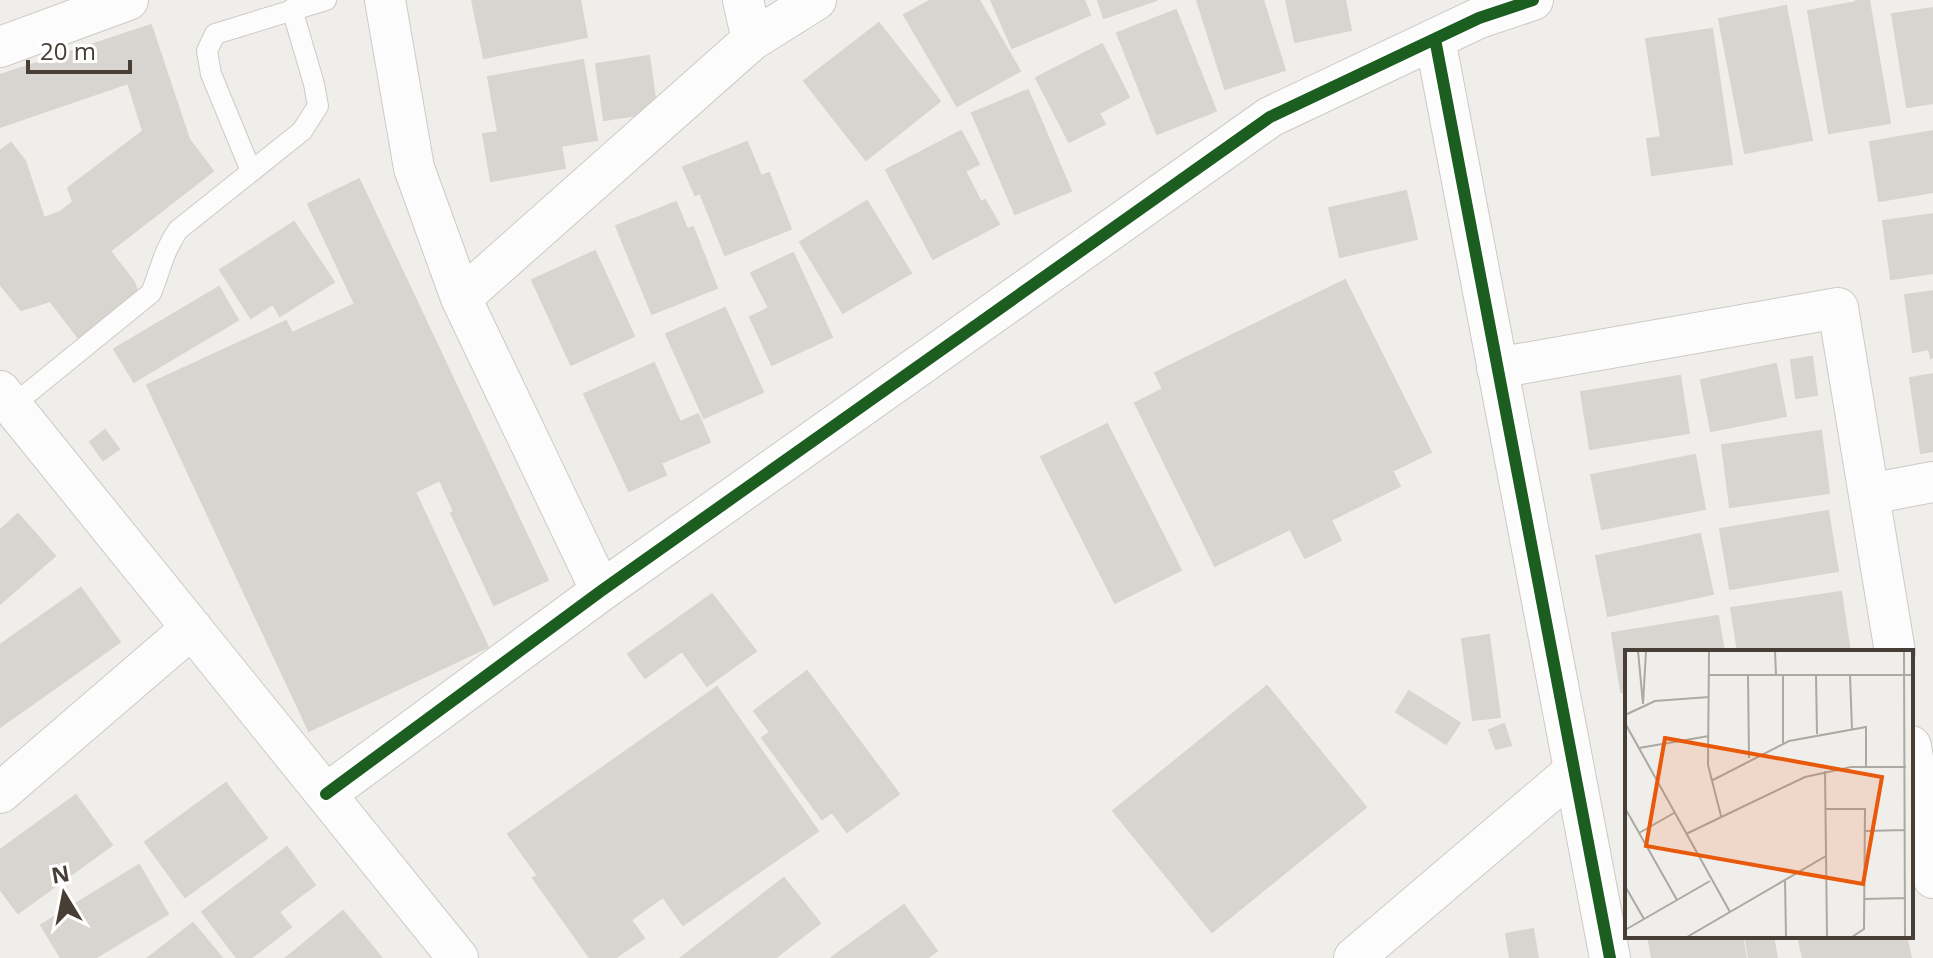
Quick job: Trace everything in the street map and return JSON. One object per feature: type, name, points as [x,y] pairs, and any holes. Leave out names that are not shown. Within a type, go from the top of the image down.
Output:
[{"type":"street","points":[[0,47],[128,0]]},
{"type":"street","points":[[385,0],[414,168],[461,298],[601,591]]},
{"type":"street","points":[[743,0],[752,40]]},
{"type":"street","points":[[461,298],[752,40],[816,0]]},
{"type":"street","points":[[326,794],[601,591],[1270,117],[1479,18],[1533,0]]},
{"type":"street","points":[[1435,39],[1610,958]]},
{"type":"street","points":[[1497,368],[1838,308],[1895,650]]},
{"type":"street","points":[[6,398],[458,958]]},
{"type":"street","points":[[1869,494],[1933,482]]},
{"type":"street","points":[[0,793],[192,628]]},
{"type":"street","points":[[1913,758],[1933,878]]},
{"type":"street","points":[[1354,958],[1574,771]]},
{"type":"lane","points":[[251,171],[211,74],[207,51],[215,34],[326,0]]},
{"type":"lane","points":[[6,398],[151,293],[164,251],[178,230],[302,131],[318,106],[292,9]]},
{"type":"building","points":[[472,0],[580,0],[587,37],[484,58]]},
{"type":"building","points":[[931,0],[979,0],[1020,71],[957,106],[904,15]]},
{"type":"building","points":[[991,0],[1084,0],[1090,15],[1012,48]]},
{"type":"building","points":[[1098,0],[1157,0],[1104,18]]},
{"type":"building","points":[[1197,0],[1263,0],[1285,70],[1225,89]]},
{"type":"building","points":[[1286,0],[1345,0],[1351,30],[1295,42]]},
{"type":"building","points":[[1869,0],[1890,123],[1829,133],[1808,11]]},
{"type":"building","points":[[1786,6],[1812,140],[1745,153],[1719,19]]},
{"type":"building","points":[[1933,8],[1933,103],[1907,107],[1892,14]]},
{"type":"building","points":[[1176,10],[1216,111],[1157,134],[1117,33]]},
{"type":"building","points":[[879,23],[940,101],[866,160],[804,81]]},
{"type":"building","points":[[151,25],[189,139],[213,171],[110,251],[134,282],[138,294],[86,335],[78,337],[50,301],[21,310],[0,284],[0,151],[11,143],[25,161],[44,218],[60,212],[73,202],[68,188],[143,131],[128,83],[0,127],[0,75]]},
{"type":"building","points":[[1712,29],[1732,164],[1652,175],[1647,139],[1661,137],[1646,39]]},
{"type":"building","points":[[1102,44],[1129,97],[1099,113],[1105,124],[1069,142],[1036,78]]},
{"type":"building","points":[[649,56],[657,112],[604,120],[596,64]]},
{"type":"building","points":[[583,60],[597,140],[561,146],[565,168],[491,181],[483,134],[498,132],[488,77]]},
{"type":"building","points":[[1028,90],[1071,191],[1015,214],[972,113]]},
{"type":"building","points":[[961,131],[979,164],[965,171],[981,202],[985,200],[999,224],[933,259],[886,170]]},
{"type":"building","points":[[1933,131],[1933,192],[1879,201],[1870,142]]},
{"type":"building","points":[[747,142],[761,176],[769,173],[791,229],[725,255],[700,193],[695,195],[683,167]]},
{"type":"building","points":[[359,179],[548,580],[494,605],[451,513],[454,512],[440,480],[415,492],[488,647],[309,731],[147,385],[286,321],[292,333],[355,304],[308,204]]},
{"type":"building","points":[[1406,191],[1417,239],[1340,257],[1329,208]]},
{"type":"building","points":[[867,201],[911,273],[843,313],[800,242]]},
{"type":"building","points":[[676,202],[687,229],[693,227],[717,288],[652,314],[616,226]]},
{"type":"building","points":[[1933,214],[1933,273],[1891,279],[1883,221]]},
{"type":"building","points":[[294,222],[334,282],[280,316],[273,304],[251,318],[220,270]]},
{"type":"building","points":[[595,251],[634,336],[571,365],[532,280]]},
{"type":"building","points":[[793,253],[832,337],[772,365],[750,317],[769,308],[751,273]]},
{"type":"building","points":[[1345,280],[1431,452],[1392,471],[1400,486],[1331,520],[1341,540],[1305,558],[1290,529],[1215,566],[1135,403],[1163,389],[1155,373]]},
{"type":"building","points":[[219,287],[238,320],[134,382],[114,349]]},
{"type":"building","points":[[1933,291],[1931,358],[1929,349],[1913,352],[1905,295]]},
{"type":"building","points":[[725,308],[763,392],[704,418],[666,334]]},
{"type":"building","points":[[1812,357],[1817,395],[1796,398],[1791,360]]},
{"type":"building","points":[[654,363],[680,422],[698,414],[710,442],[661,463],[666,475],[629,491],[584,394]]},
{"type":"building","points":[[1776,364],[1786,416],[1711,431],[1701,380]]},
{"type":"building","points":[[1933,374],[1933,451],[1921,453],[1910,378]]},
{"type":"building","points":[[1680,376],[1689,433],[1590,449],[1581,392]]},
{"type":"building","points":[[1107,424],[1181,570],[1115,603],[1041,457]]},
{"type":"building","points":[[105,430],[119,449],[103,460],[90,442]]},
{"type":"building","points":[[1821,431],[1829,493],[1730,507],[1722,445]]},
{"type":"building","points":[[1695,455],[1705,509],[1602,529],[1591,475]]},
{"type":"building","points":[[1828,511],[1838,571],[1730,589],[1720,529]]},
{"type":"building","points":[[18,514],[55,556],[0,604],[0,530]]},
{"type":"building","points":[[1700,534],[1713,594],[1608,616],[1596,556]]},
{"type":"building","points":[[81,588],[120,642],[0,727],[0,645]]},
{"type":"building","points":[[1841,592],[1850,650],[1738,650],[1731,608]]},
{"type":"building","points":[[712,594],[756,651],[707,686],[682,651],[645,678],[628,654]]},
{"type":"building","points":[[1718,616],[1724,650],[1625,650],[1625,691],[1621,692],[1612,633]]},
{"type":"building","points":[[1489,635],[1500,717],[1473,720],[1462,639]]},
{"type":"building","points":[[807,671],[899,794],[847,832],[832,812],[822,819],[762,738],[770,732],[754,711]]},
{"type":"building","points":[[1267,686],[1366,807],[1212,932],[1113,811]]},
{"type":"building","points":[[717,687],[818,831],[683,925],[663,897],[631,920],[644,938],[615,958],[590,958],[533,878],[538,876],[508,834]]},
{"type":"building","points":[[1409,691],[1460,723],[1446,744],[1396,712]]},
{"type":"building","points":[[1504,724],[1511,745],[1496,749],[1489,730]]},
{"type":"building","points":[[226,783],[267,838],[185,897],[145,842]]},
{"type":"building","points":[[76,795],[112,845],[18,913],[0,889],[0,850]]},
{"type":"building","points":[[287,847],[315,885],[279,912],[291,927],[251,958],[237,958],[202,912]]},
{"type":"building","points":[[139,865],[168,914],[95,958],[61,958],[41,925]]},
{"type":"building","points":[[784,878],[820,923],[775,958],[682,957]]},
{"type":"building","points":[[904,905],[937,951],[927,958],[831,958]]},
{"type":"building","points":[[343,911],[381,957],[286,958]]},
{"type":"building","points":[[193,923],[222,958],[148,958]]},
{"type":"building","points":[[1533,929],[1538,958],[1510,958],[1506,934]]},
{"type":"building","points":[[1648,938],[1742,938],[1746,958],[1652,958]]},
{"type":"building","points":[[1745,938],[1773,938],[1777,958],[1749,958]]},
{"type":"building","points":[[1798,938],[1906,938],[1911,958],[1803,958]]},
{"type":"cycle path","points":[[326,794],[601,591],[1270,117],[1479,18],[1533,0]]},
{"type":"cycle path","points":[[1435,39],[1610,958]]}]
